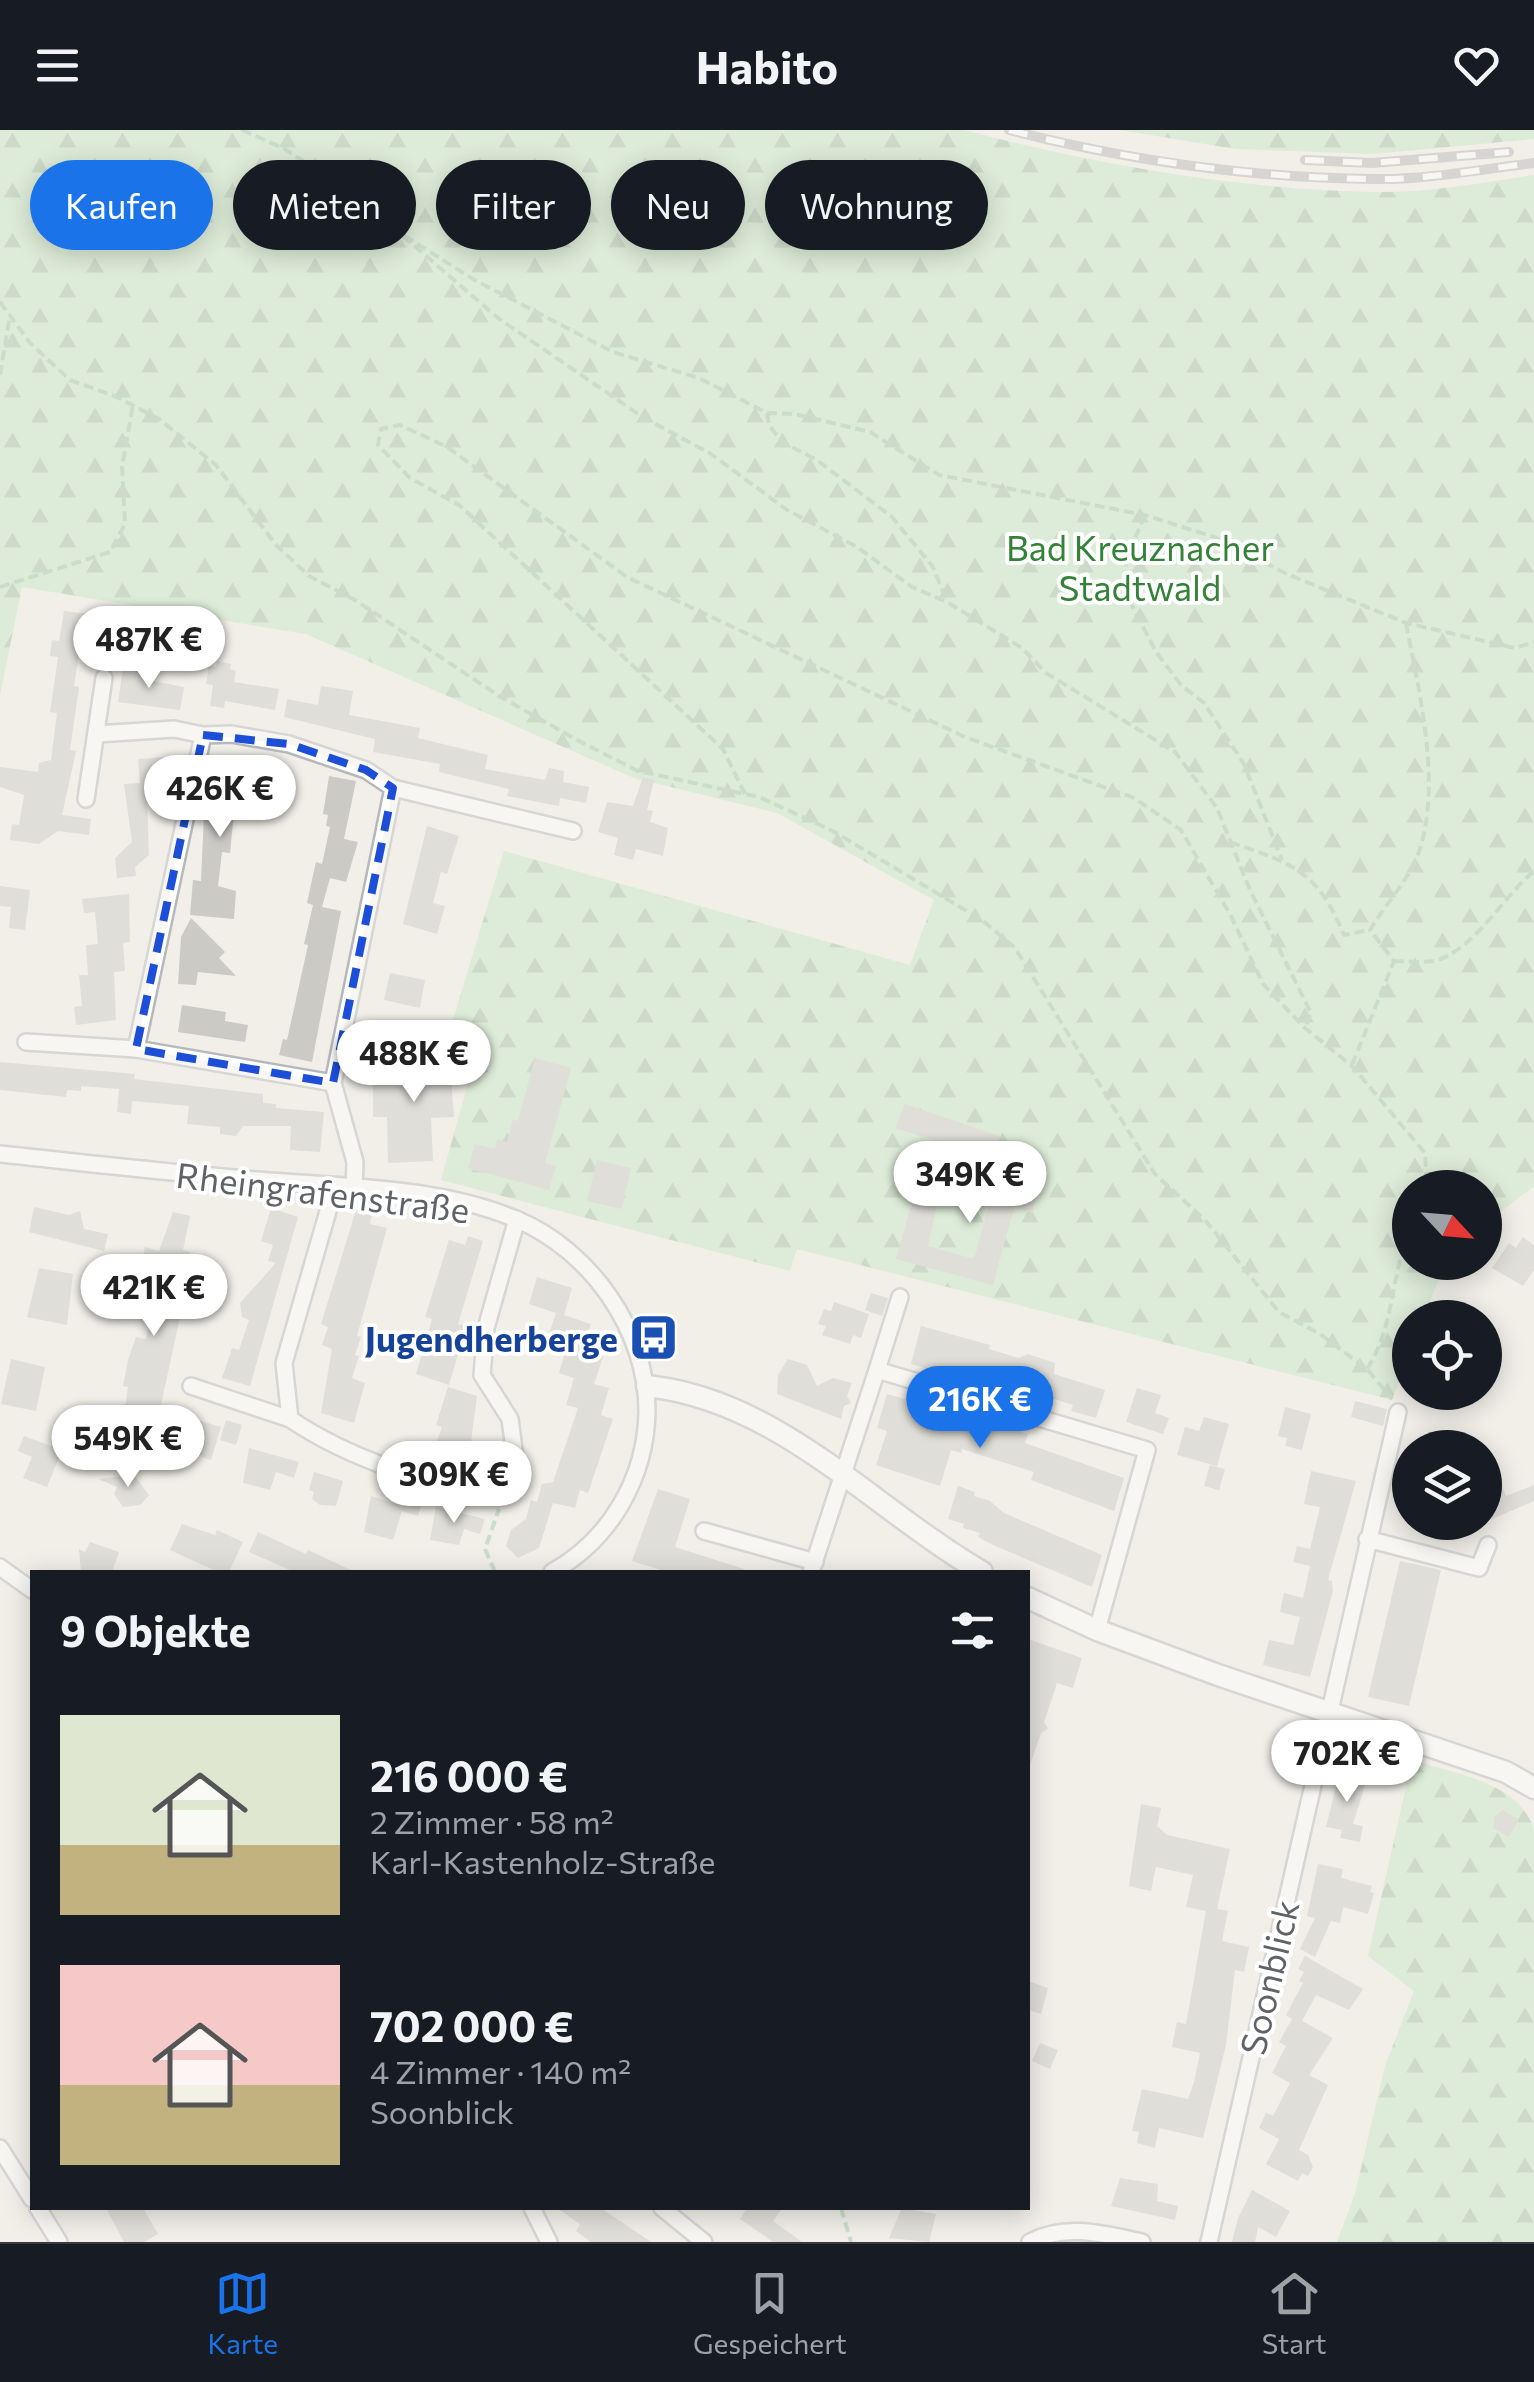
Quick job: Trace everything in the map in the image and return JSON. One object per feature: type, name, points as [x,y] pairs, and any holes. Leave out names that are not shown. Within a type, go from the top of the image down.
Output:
[{"type":"street","points":[[86,799],[104,678]]},
{"type":"street","points":[[97,734],[174,729],[289,744],[366,770],[393,788],[573,831]]},
{"type":"street","points":[[136,1050],[203,735]]},
{"type":"street","points":[[354,1189],[355,1162],[332,1083],[393,788]]},
{"type":"street","points":[[26,1042],[136,1050],[332,1083]]},
{"type":"street","name":"Rheingrafenstraße","points":[[0,1154],[444,1199],[517,1219],[550,1237],[595,1278],[618,1309],[647,1386]]},
{"type":"street","points":[[290,1419],[284,1363],[336,1187]]},
{"type":"street","points":[[191,1386],[290,1419],[328,1444],[466,1490],[504,1495],[515,1456],[510,1419],[482,1374],[486,1328],[517,1219]]},
{"type":"street","points":[[704,1531],[813,1567],[900,1297]]},
{"type":"street","points":[[877,1370],[1147,1450],[1096,1630]]},
{"type":"street","points":[[556,1570],[575,1560],[614,1519],[638,1467],[646,1428],[647,1386],[681,1390],[741,1410],[979,1570]]},
{"type":"street","name":"Soonblick","points":[[1209,2242],[1398,1412]]},
{"type":"street","points":[[1368,1539],[1479,1568],[1488,1545]]},
{"type":"street","points":[[0,1566],[30,1588]]},
{"type":"street","points":[[1030,1599],[1096,1630],[1506,1772],[1534,1788]]},
{"type":"street","points":[[0,2148],[30,2197]]},
{"type":"street","points":[[39,2210],[59,2242]]},
{"type":"street","points":[[533,2210],[549,2242]]},
{"type":"street","points":[[664,2210],[704,2242]]},
{"type":"street","points":[[1030,2242],[1052,2233],[1083,2231],[1142,2242]]},
{"type":"path","points":[[242,130],[302,160]]},
{"type":"path","points":[[416,243],[528,312],[613,352],[699,378],[767,413],[795,414],[870,432],[904,457],[939,475],[1145,515],[1214,537],[1287,574],[1406,623],[1516,648],[1534,642]]},
{"type":"path","points":[[416,247],[498,318],[642,416],[711,454],[788,510],[857,547],[912,587],[947,602],[1022,648],[1046,673],[1176,752],[1217,808],[1304,990],[1312,1013],[1305,1028]]},
{"type":"path","points":[[0,302],[30,343],[70,380],[159,419],[216,465],[276,546],[309,576],[354,600],[499,696],[638,771],[745,794],[832,830],[982,920],[1015,948],[1155,1174],[1204,1220],[1279,1312],[1320,1334],[1367,1370],[1398,1412]]},
{"type":"path","points":[[0,375],[10,315]]},
{"type":"path","points":[[0,588],[110,552],[125,524],[122,467],[134,405]]},
{"type":"path","points":[[767,413],[769,425],[782,442],[817,460],[892,517],[933,567],[947,602]]},
{"type":"path","points":[[745,794],[724,749],[459,504],[410,478],[378,446],[381,428],[400,426],[447,448],[626,577],[964,736],[1134,798],[1180,830],[1230,916],[1262,984],[1305,1028],[1352,1066],[1425,1153],[1426,1170]]},
{"type":"path","points":[[1145,515],[1126,560],[1125,592],[1156,652],[1181,685],[1204,703],[1244,764],[1282,860]]},
{"type":"path","points":[[1230,842],[1294,864],[1316,885],[1344,935],[1370,930],[1418,855],[1426,821],[1426,732],[1406,623]]},
{"type":"path","points":[[1394,961],[1440,960],[1482,928],[1506,894],[1534,871]]},
{"type":"path","points":[[1370,930],[1394,961]]},
{"type":"path","points":[[1352,1066],[1394,961]]},
{"type":"path","points":[[1367,1370],[1383,1345],[1395,1280]]},
{"type":"path","points":[[493,1570],[485,1548],[504,1495]]},
{"type":"path","points":[[842,2210],[852,2242]]},
{"type":"highlighted area","points":[[203,735],[289,744],[366,770],[393,788],[333,1083],[136,1049]]},
{"type":"green space","name":"Bad Kreuznacher Stadtwald","points":[[0,130],[964,130],[1116,164],[1270,186],[1394,192],[1534,175],[1534,1186],[1502,1211],[1502,1170],[1392,1170],[1392,1280],[1438,1280],[1431,1300],[1392,1300],[1392,1400],[797,1249],[790,1271],[441,1180],[479,1044],[449,1033],[504,851],[910,965],[934,900],[777,813],[634,778],[306,634],[22,587],[0,695]]},
{"type":"green space","points":[[1120,130],[1534,130],[1534,139],[1373,154],[1235,149]]},
{"type":"green space","points":[[1412,1760],[1501,1790],[1527,1814],[1534,1830],[1534,2242],[1337,2242],[1355,2194],[1385,2066],[1414,1991],[1368,1956]]},
{"type":"building","points":[[64,611],[88,614],[86,629],[116,633],[113,653],[80,648],[74,686],[79,687],[70,750],[76,751],[62,815],[91,819],[89,835],[58,831],[39,844],[10,840],[12,824],[19,825],[24,795],[0,787],[0,767],[38,772],[39,763],[51,760],[57,713],[50,712],[58,657],[50,656],[52,640],[59,641]]},
{"type":"building","points":[[217,661],[231,664],[230,669],[236,671],[234,682],[279,689],[275,710],[225,701],[224,708],[210,706],[213,685],[206,684],[209,666],[216,667]]},
{"type":"building","points":[[123,669],[149,673],[148,680],[184,687],[180,710],[118,702]]},
{"type":"building","points":[[321,686],[353,691],[349,715],[420,728],[418,738],[488,755],[485,769],[545,780],[549,768],[564,771],[563,782],[589,787],[586,803],[560,798],[559,806],[507,796],[509,789],[439,772],[440,764],[373,752],[375,739],[284,717],[287,699],[318,705]]},
{"type":"building","points":[[164,757],[164,799],[147,801],[149,855],[135,867],[136,876],[117,878],[115,858],[132,842],[124,784],[140,783],[138,759]]},
{"type":"building","points":[[219,759],[257,762],[250,794],[236,793],[230,853],[222,852],[218,886],[236,891],[234,919],[190,915],[193,880],[201,881],[204,814],[213,814]]},
{"type":"building","points":[[329,776],[356,781],[344,839],[358,842],[346,882],[330,878],[322,907],[341,911],[312,1062],[279,1055],[283,1039],[287,1040],[308,945],[304,944],[313,905],[307,903],[313,875],[316,862],[322,864],[330,827],[326,826],[328,815],[323,814]]},
{"type":"building","points":[[643,777],[654,780],[647,810],[653,811],[650,822],[668,828],[663,856],[636,849],[633,860],[614,855],[618,838],[598,832],[607,802],[633,806]]},
{"type":"building","points":[[427,826],[459,836],[447,874],[441,872],[433,903],[445,906],[437,934],[403,924]]},
{"type":"building","points":[[0,886],[30,890],[25,930],[9,928],[11,907],[0,906]]},
{"type":"building","points":[[129,894],[130,942],[123,943],[125,971],[114,972],[116,1020],[76,1025],[74,1007],[82,1006],[79,975],[88,975],[86,945],[98,944],[95,912],[84,913],[82,899]]},
{"type":"building","points":[[191,918],[225,952],[219,958],[236,976],[198,972],[196,985],[178,984],[181,937]]},
{"type":"building","points":[[390,973],[425,980],[420,1008],[384,1000]]},
{"type":"building","points":[[182,1005],[226,1012],[225,1021],[248,1025],[245,1042],[178,1032]]},
{"type":"building","points":[[429,1045],[430,1066],[450,1066],[454,1117],[431,1118],[433,1161],[388,1163],[387,1117],[373,1117],[373,1082],[403,1081],[402,1046]]},
{"type":"building","points":[[535,1058],[571,1068],[545,1163],[556,1166],[549,1190],[468,1168],[475,1144],[495,1149],[497,1139],[507,1142],[513,1119],[518,1121]]},
{"type":"building","points":[[0,1062],[135,1074],[134,1079],[263,1094],[263,1103],[276,1104],[276,1108],[324,1112],[320,1152],[290,1150],[291,1126],[243,1126],[236,1136],[220,1134],[220,1127],[187,1124],[189,1106],[132,1101],[131,1114],[117,1112],[119,1089],[81,1086],[81,1091],[67,1090],[66,1097],[0,1090]]},
{"type":"building","points":[[905,1104],[999,1136],[992,1158],[895,1128]]},
{"type":"building","points":[[995,1150],[1016,1156],[1011,1175],[1040,1183],[1032,1213],[1014,1208],[993,1285],[896,1259],[916,1188],[939,1195],[928,1246],[974,1259],[998,1172],[990,1170]]},
{"type":"building","points":[[597,1160],[631,1168],[622,1209],[587,1201]]},
{"type":"building","points":[[34,1207],[69,1215],[80,1211],[84,1229],[108,1234],[104,1251],[29,1232]]},
{"type":"building","points":[[271,1208],[298,1217],[250,1386],[222,1378],[232,1348],[239,1350],[249,1320],[242,1317],[240,1303],[276,1263],[268,1261],[273,1245],[261,1241]]},
{"type":"building","points":[[356,1210],[372,1214],[370,1224],[387,1228],[357,1336],[361,1337],[355,1355],[359,1356],[352,1378],[365,1383],[354,1423],[321,1413],[332,1349],[322,1345],[328,1327],[321,1324]]},
{"type":"building","points":[[173,1212],[190,1216],[183,1250],[190,1252],[186,1270],[190,1271],[154,1437],[145,1460],[111,1446],[126,1402],[128,1387],[123,1386],[128,1360],[136,1337],[146,1339],[158,1288],[130,1280],[133,1263],[141,1265],[145,1247],[159,1251]]},
{"type":"building","points":[[468,1236],[483,1241],[458,1324],[466,1326],[449,1385],[416,1374],[432,1319],[425,1317],[449,1240],[465,1245]]},
{"type":"building","points":[[1523,1237],[1534,1245],[1534,1270],[1523,1286],[1502,1274],[1502,1253],[1509,1243],[1516,1248]]},
{"type":"building","points":[[39,1268],[73,1274],[67,1325],[27,1317]]},
{"type":"building","points":[[537,1277],[572,1288],[564,1315],[591,1324],[582,1350],[603,1357],[594,1384],[609,1388],[601,1415],[613,1419],[588,1493],[580,1490],[575,1508],[553,1503],[539,1548],[518,1558],[506,1546],[511,1530],[526,1519],[531,1500],[537,1502],[542,1484],[553,1482],[578,1408],[566,1405],[574,1378],[559,1373],[567,1346],[547,1340],[556,1313],[529,1304]]},
{"type":"building","points":[[871,1293],[888,1298],[882,1316],[865,1310]]},
{"type":"building","points":[[834,1302],[869,1314],[861,1338],[853,1335],[850,1344],[822,1335],[826,1326],[818,1324],[824,1309],[831,1311]]},
{"type":"building","points":[[921,1326],[990,1345],[989,1349],[1019,1358],[1028,1354],[1055,1363],[1054,1374],[1105,1390],[1096,1418],[1071,1411],[1073,1405],[1001,1382],[1000,1386],[968,1381],[911,1364]]},
{"type":"building","points":[[11,1359],[45,1367],[36,1411],[1,1404]]},
{"type":"building","points":[[788,1359],[807,1365],[817,1386],[833,1378],[852,1383],[847,1396],[851,1403],[844,1406],[841,1419],[777,1394],[778,1375]]},
{"type":"building","points":[[448,1387],[477,1396],[469,1457],[435,1447],[442,1427],[436,1425]]},
{"type":"building","points":[[1137,1388],[1161,1395],[1155,1413],[1169,1418],[1163,1434],[1126,1422]]},
{"type":"building","points":[[887,1394],[1028,1434],[1025,1443],[1124,1478],[1114,1511],[1031,1480],[1034,1472],[962,1449],[961,1453],[951,1450],[940,1486],[876,1465],[887,1431],[877,1428]]},
{"type":"building","points":[[1355,1401],[1387,1409],[1383,1426],[1351,1417]]},
{"type":"building","points":[[1285,1407],[1311,1414],[1302,1450],[1285,1446],[1287,1438],[1278,1436]]},
{"type":"building","points":[[1204,1417],[1229,1424],[1217,1466],[1177,1455],[1185,1427],[1199,1431]]},
{"type":"building","points":[[194,1419],[221,1427],[211,1460],[184,1451],[187,1441],[179,1432],[191,1429]]},
{"type":"building","points":[[226,1420],[242,1425],[236,1445],[220,1440]]},
{"type":"building","points":[[24,1436],[62,1450],[47,1487],[23,1478],[32,1457],[18,1451]]},
{"type":"building","points":[[249,1448],[299,1462],[294,1478],[276,1472],[270,1490],[243,1483]]},
{"type":"building","points":[[1210,1465],[1225,1469],[1219,1490],[1204,1486]]},
{"type":"building","points":[[1311,1471],[1356,1481],[1328,1580],[1332,1581],[1333,1591],[1310,1677],[1263,1665],[1269,1640],[1293,1645],[1300,1617],[1280,1612],[1284,1593],[1303,1598],[1310,1566],[1293,1562],[1297,1546],[1310,1549],[1320,1507],[1304,1504]]},
{"type":"building","points":[[314,1472],[343,1481],[336,1506],[320,1505],[312,1499],[314,1492],[309,1490]]},
{"type":"building","points":[[134,1475],[149,1495],[140,1505],[123,1507],[114,1494],[117,1487],[98,1479]]},
{"type":"building","points":[[1534,1485],[1534,1501],[1502,1515],[1502,1486],[1506,1496]]},
{"type":"building","points":[[958,1486],[975,1492],[974,1496],[990,1501],[1004,1513],[1102,1555],[1092,1587],[993,1545],[978,1537],[980,1533],[948,1519]]},
{"type":"building","points":[[658,1489],[690,1499],[675,1547],[744,1569],[661,1570],[632,1561]]},
{"type":"building","points":[[407,1495],[423,1499],[418,1516],[402,1511],[393,1540],[364,1532],[371,1496],[403,1506]]},
{"type":"building","points":[[436,1507],[485,1519],[480,1534],[464,1529],[459,1545],[430,1540]]},
{"type":"building","points":[[182,1524],[215,1535],[217,1530],[243,1542],[230,1570],[214,1570],[170,1550]]},
{"type":"building","points":[[258,1532],[351,1570],[290,1570],[249,1552]]},
{"type":"building","points":[[90,1542],[119,1552],[113,1570],[81,1570],[79,1549],[85,1552]]},
{"type":"building","points":[[1400,1561],[1441,1570],[1409,1706],[1368,1697]]},
{"type":"building","points":[[1030,1640],[1082,1658],[1073,1688],[1057,1683],[1044,1722],[1048,1729],[1041,1733],[1030,1765]]},
{"type":"building","points":[[1371,1758],[1390,1763],[1386,1779],[1367,1775]]},
{"type":"building","points":[[1340,1770],[1368,1776],[1353,1824],[1363,1826],[1360,1842],[1340,1838],[1342,1830],[1326,1827]]},
{"type":"building","points":[[1141,1804],[1161,1808],[1157,1826],[1167,1835],[1230,1849],[1217,1909],[1228,1911],[1222,1941],[1249,1947],[1244,1972],[1235,1970],[1226,2045],[1203,2138],[1159,2128],[1155,2148],[1137,2143],[1139,2132],[1132,2131],[1142,2089],[1188,2099],[1194,2082],[1200,2053],[1172,2047],[1177,2022],[1186,2024],[1206,1911],[1186,1907],[1193,1875],[1156,1867],[1151,1891],[1129,1886]]},
{"type":"building","points":[[1503,1810],[1519,1820],[1509,1837],[1493,1828],[1494,1817]]},
{"type":"building","points":[[1318,1864],[1343,1869],[1341,1878],[1372,1886],[1370,1892],[1374,1893],[1368,1914],[1343,1907],[1340,1923],[1331,1921],[1315,1957],[1300,1949],[1315,1918],[1307,1916]]},
{"type":"building","points":[[1305,1956],[1363,1989],[1349,2010],[1316,1995],[1302,2021],[1333,2038],[1309,2075],[1328,2085],[1299,2150],[1308,2155],[1313,2167],[1308,2176],[1302,2173],[1298,2181],[1266,2164],[1279,2139],[1259,2128],[1266,2113],[1273,2116],[1290,2083],[1272,2073],[1286,2046],[1279,2042],[1292,2019],[1286,2015],[1303,1983],[1299,1981],[1304,1972],[1298,1969]]},
{"type":"building","points":[[1030,1982],[1048,1988],[1041,2014],[1030,2011]]},
{"type":"building","points":[[1040,2043],[1058,2050],[1050,2069],[1032,2061]]},
{"type":"building","points":[[1120,2178],[1158,2184],[1157,2201],[1178,2206],[1175,2220],[1111,2206]]},
{"type":"building","points":[[1252,2190],[1290,2211],[1276,2237],[1258,2227],[1255,2242],[1232,2242],[1238,2218]]},
{"type":"building","points":[[107,2210],[144,2210],[158,2234],[144,2242],[124,2242]]},
{"type":"building","points":[[560,2210],[604,2210],[651,2242],[591,2242],[576,2231],[580,2224]]},
{"type":"building","points":[[746,2210],[781,2210],[773,2221],[802,2242],[773,2242],[740,2219]]},
{"type":"building","points":[[901,2210],[936,2214],[929,2242],[889,2238]]},
{"type":"railway","points":[[1009,130],[1144,158],[1328,178],[1394,179],[1534,163]]},
{"type":"railway","points":[[1305,160],[1373,163],[1509,152]]},
{"type":"place","name":"Jugendherberge","points":[[653,1337]]}]
